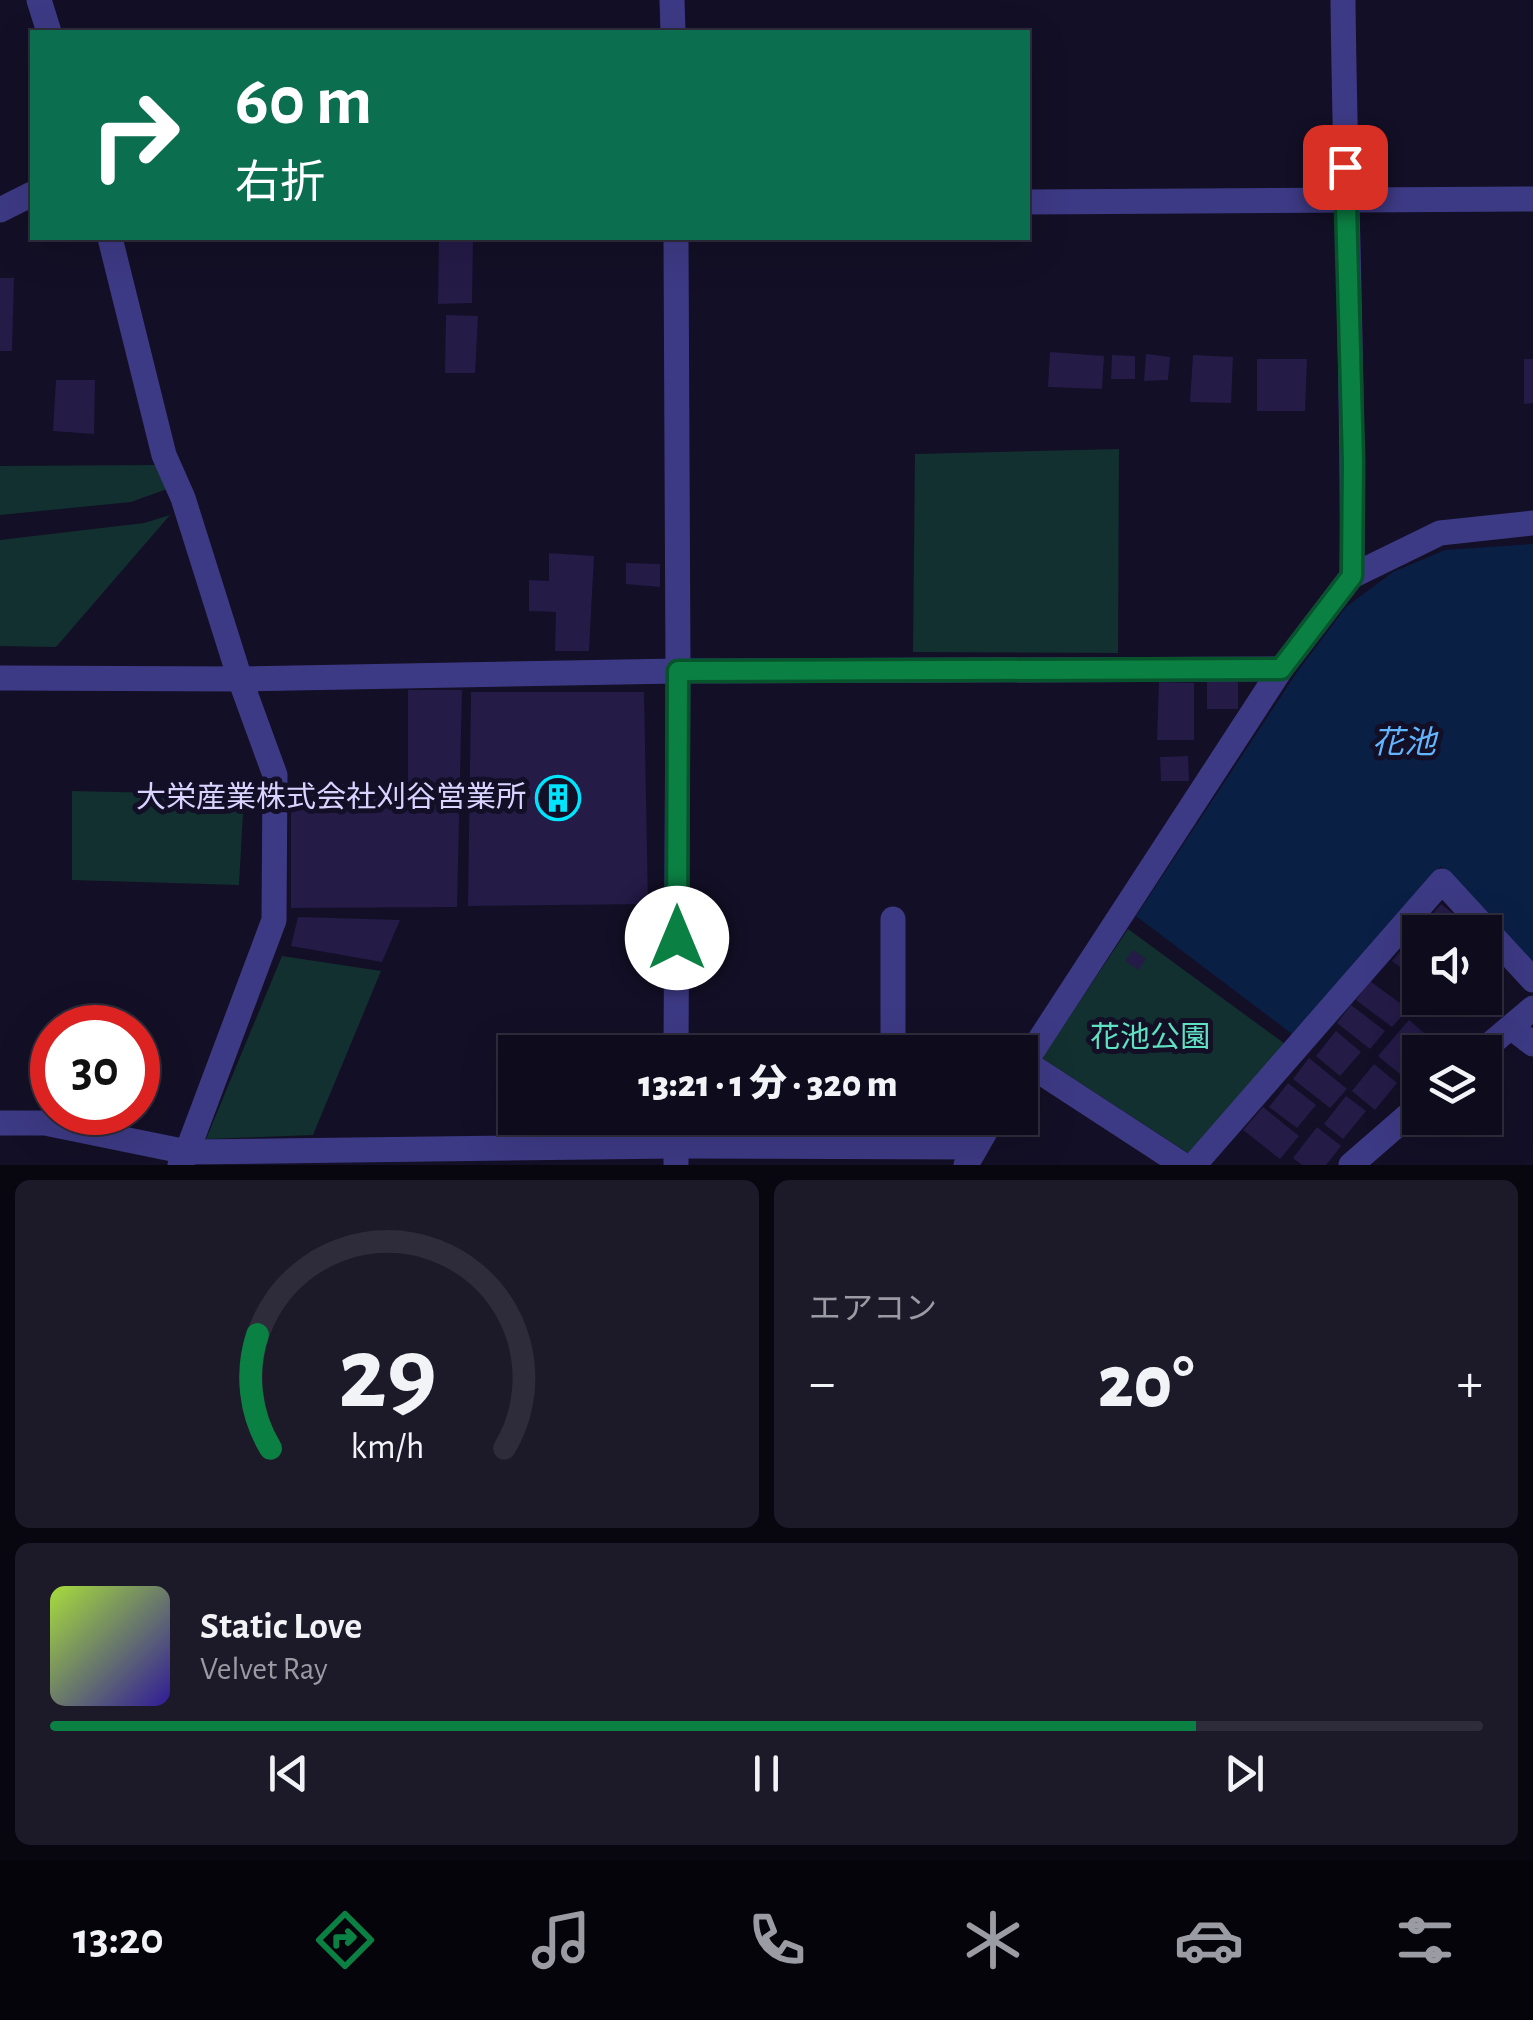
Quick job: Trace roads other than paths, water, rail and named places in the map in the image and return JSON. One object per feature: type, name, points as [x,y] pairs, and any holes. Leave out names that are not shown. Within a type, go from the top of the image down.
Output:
[{"type":"street","points":[[39,0],[47,30]]},
{"type":"street","points":[[672,0],[673,30]]},
{"type":"street","points":[[1343,0],[1352,576]]},
{"type":"street","points":[[0,210],[30,195]]},
{"type":"street","points":[[1030,202],[1533,199]]},
{"type":"street","points":[[110,240],[164,455],[275,775],[274,920],[183,1159]]},
{"type":"street","points":[[676,240],[676,1035]]},
{"type":"street","points":[[1038,1041],[1281,669],[1352,576],[1440,533],[1533,523]]},
{"type":"street","points":[[0,678],[1281,669]]},
{"type":"street","points":[[1194,1165],[1442,881],[1533,980]]},
{"type":"street","points":[[892,918],[893,1035]]},
{"type":"street","points":[[1501,1035],[1533,1008]]},
{"type":"street","points":[[1511,1026],[1533,1044]]},
{"type":"street","points":[[1038,1076],[1183,1165]]},
{"type":"street","points":[[1351,1165],[1402,1121]]},
{"type":"street","points":[[0,1123],[45,1124],[183,1159],[676,1156],[893,1146],[971,1156]]},
{"type":"street","points":[[893,1135],[893,1146]]},
{"type":"water","name":"花池","points":[[1533,544],[1533,965],[1502,932],[1502,915],[1487,915],[1441,866],[1292,1034],[1136,916],[1297,672],[1346,607],[1393,572],[1445,550]]},
{"type":"place","name":"大栄産業株式会社刈谷営業所","points":[[558,798]]},
{"type":"park label","name":"花池公園","points":[[1150,1038]]}]
